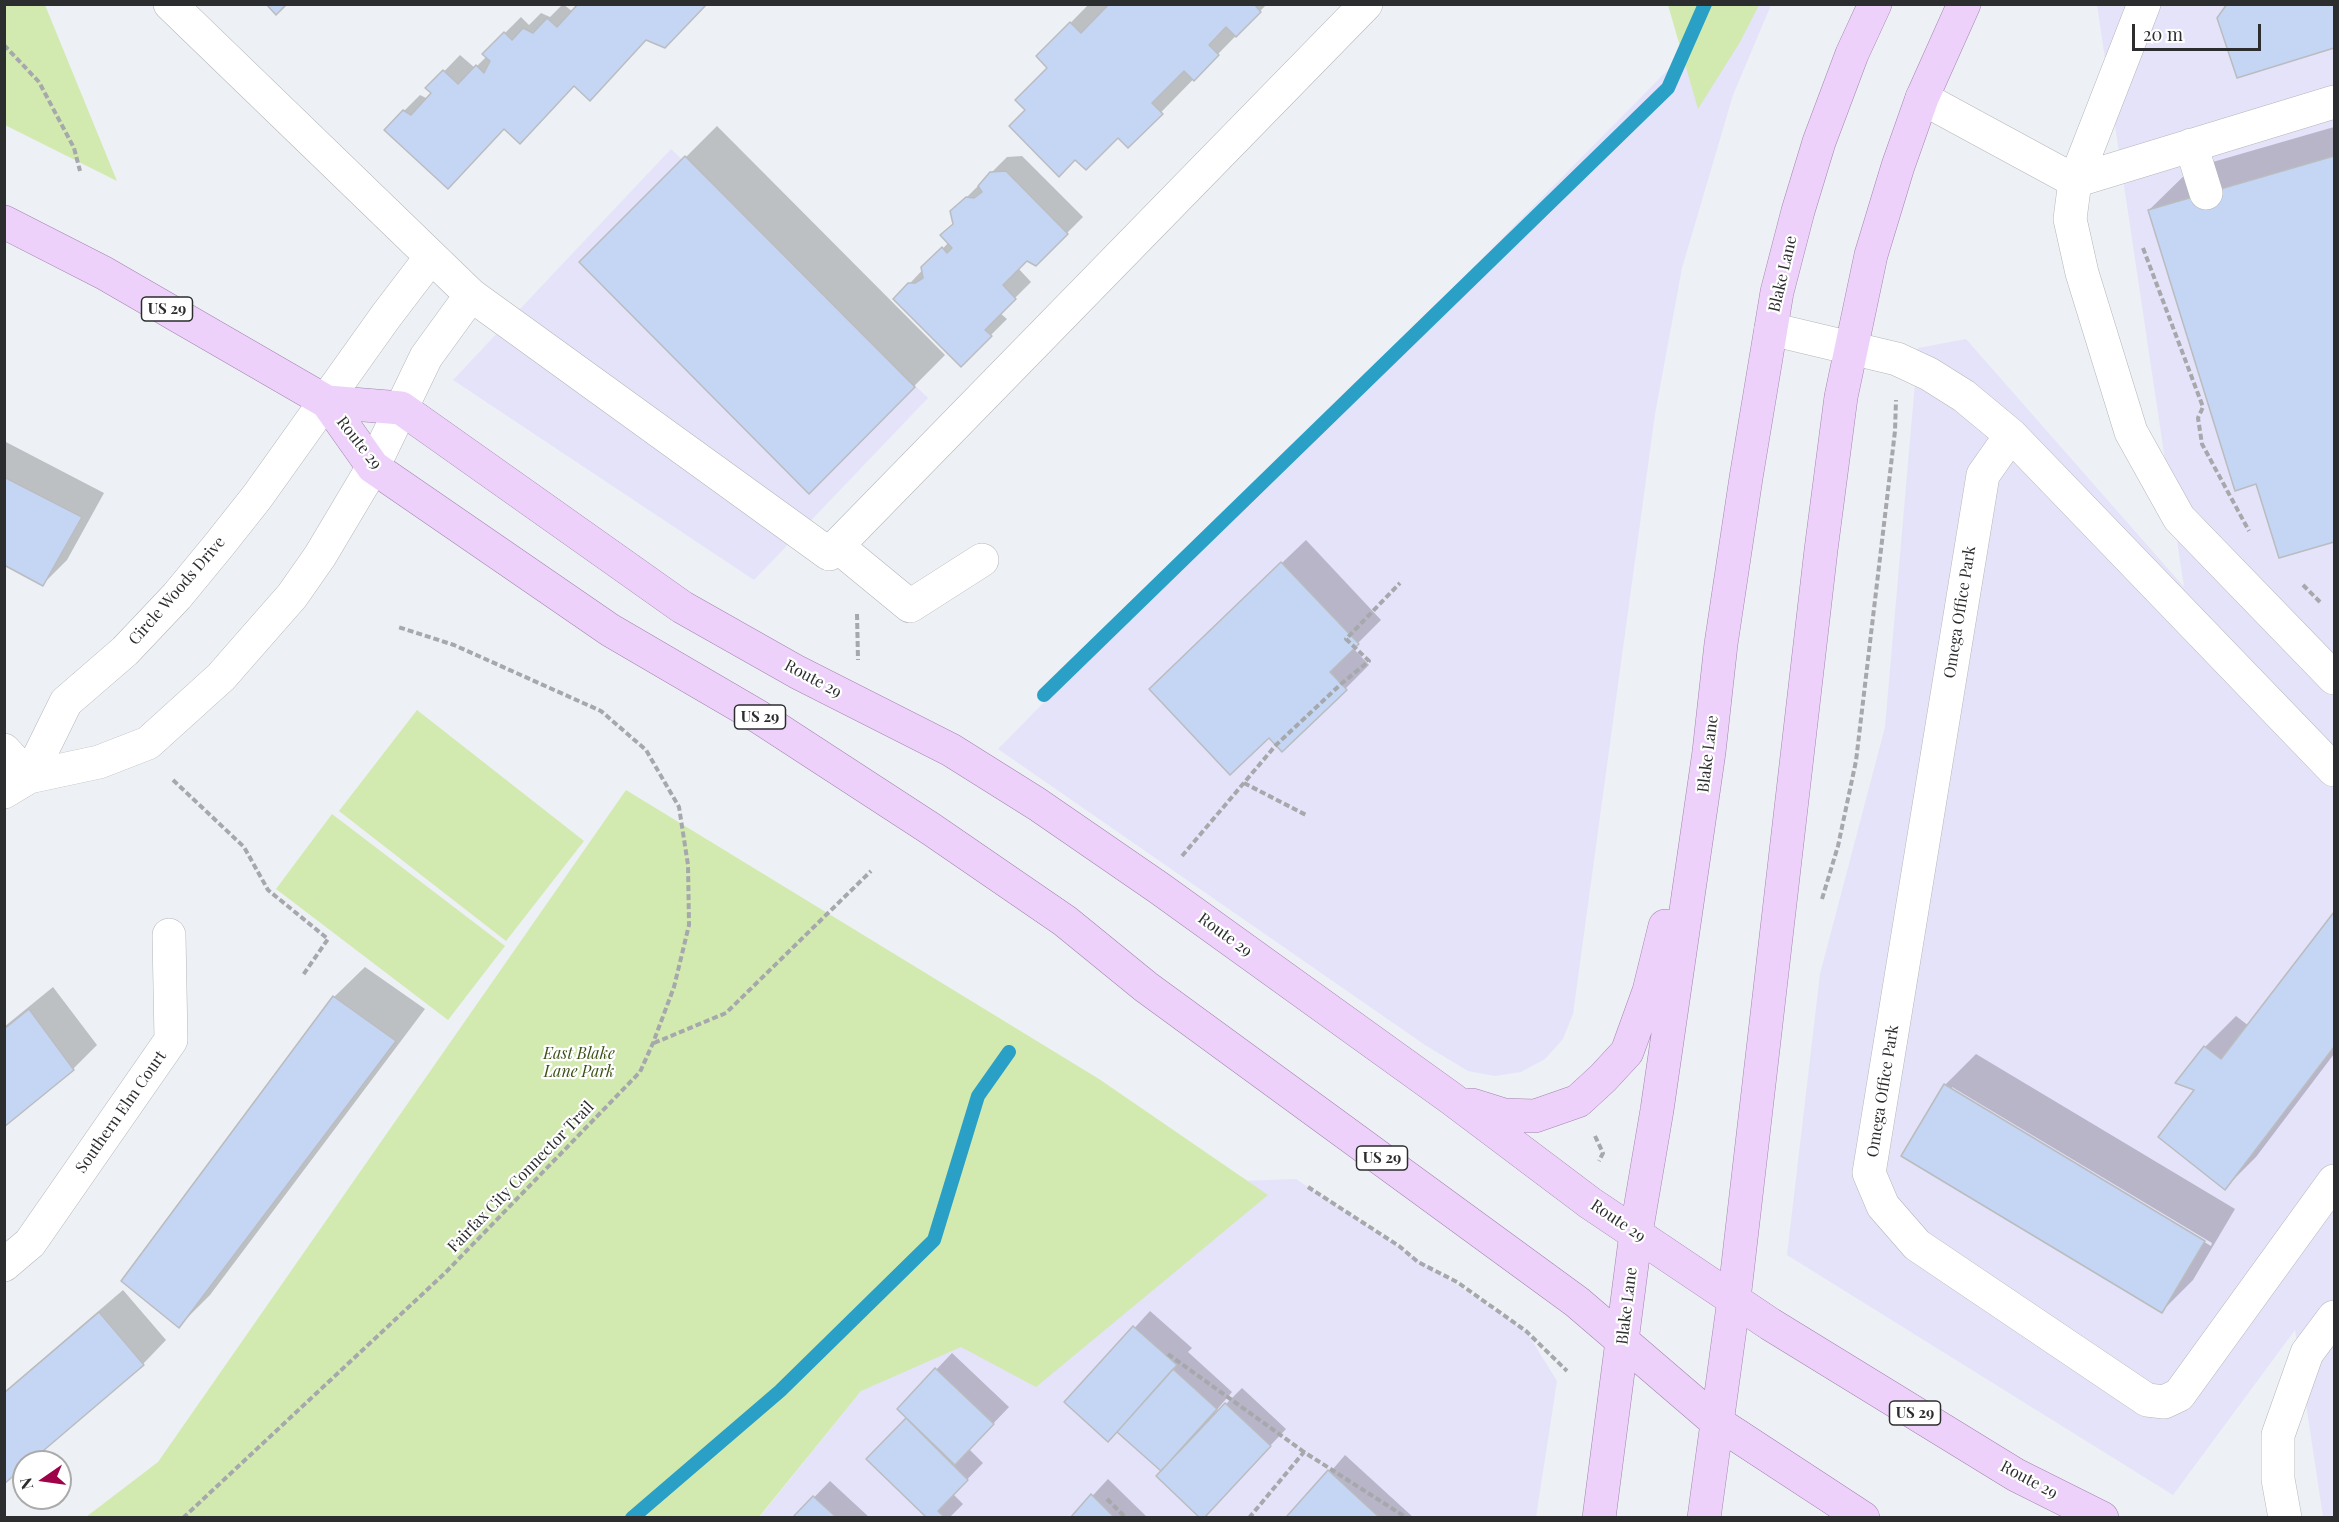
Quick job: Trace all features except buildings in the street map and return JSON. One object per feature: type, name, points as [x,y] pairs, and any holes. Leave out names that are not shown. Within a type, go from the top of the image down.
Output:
[{"type":"main road","name":"Blake Lane","points":[[1599,1518],[1636,1233],[1659,1099],[1709,752],[1721,644],[1771,329],[1798,211],[1819,142],[1852,54],[1875,4]]},
{"type":"main road","points":[[1704,1518],[1734,1299],[1819,562],[1841,397],[1871,255],[1898,166],[1922,98],[1964,4]]},
{"type":"main road","name":"Route 29","points":[[4,222],[104,273],[327,402],[373,467],[610,630],[759,717],[931,829],[1065,921],[1146,987],[1577,1302],[1718,1422],[1863,1518]]},
{"type":"main road","name":"Route 29","points":[[327,402],[401,408],[682,607],[797,672],[951,750],[1037,804],[1160,888],[1452,1099],[1590,1203],[1791,1337],[2016,1475],[2102,1518]]},
{"type":"main road","points":[[1452,1099],[1504,1115],[1534,1116],[1578,1101],[1627,1052],[1649,991],[1709,752]]},
{"type":"street","points":[[170,4],[471,295],[829,554],[1366,4]]},
{"type":"street","points":[[2144,4],[2075,180],[2070,219],[2082,273],[2131,432],[2179,518],[2334,678]]},
{"type":"street","points":[[1922,98],[2075,180],[2334,102]]},
{"type":"street","points":[[2192,145],[2206,193]]},
{"type":"street","name":"Circle Woods Drive","points":[[17,785],[66,702],[125,651],[177,596],[257,497],[327,402],[386,316],[431,257]]},
{"type":"street","points":[[4,750],[17,785],[99,762],[148,743],[221,677],[292,596],[320,556],[373,467],[426,357],[471,295]]},
{"type":"street","points":[[1771,329],[1897,359],[1929,374],[1965,396],[2011,435],[2334,770]]},
{"type":"street","name":"Omega Office Park","points":[[2011,435],[1983,475],[1869,1173],[1883,1206],[1917,1245],[2147,1400],[2164,1402],[2179,1395],[2334,1181]]},
{"type":"street","points":[[837,546],[910,606],[982,560]]},
{"type":"street","name":"Southern Elm Court","points":[[4,1265],[30,1243],[171,1040],[169,935]]},
{"type":"street","points":[[2285,1518],[2278,1479],[2278,1435],[2307,1353],[2334,1317]]},
{"type":"path","points":[[4,45],[39,82],[74,148],[80,171]]},
{"type":"path","points":[[2143,248],[2204,407],[2198,418],[2202,444],[2251,535]]},
{"type":"path","points":[[1822,901],[1839,846],[1856,761],[1895,431]]},
{"type":"path","points":[[2298,581],[2322,603]]},
{"type":"path","points":[[1181,856],[1284,738],[1341,684],[1369,662],[1346,639],[1400,583]]},
{"type":"path","points":[[856,603],[858,661]]},
{"type":"path","name":"Fairfax City Connector Trail","points":[[183,1518],[445,1273],[640,1071],[674,987],[689,925],[688,865],[679,807],[646,750],[602,711],[454,645],[398,627]]},
{"type":"path","points":[[172,780],[244,847],[268,890],[328,939],[303,975]]},
{"type":"path","points":[[1244,783],[1306,816]]},
{"type":"path","points":[[653,1043],[726,1012],[871,871]]},
{"type":"path","points":[[1591,1128],[1603,1153],[1598,1163]]},
{"type":"path","points":[[1308,1187],[1399,1246],[1418,1262],[1457,1282],[1526,1331],[1567,1371]]},
{"type":"path","points":[[1168,1354],[1304,1452],[1407,1518]]},
{"type":"path","points":[[1249,1518],[1304,1452]]},
{"type":"path","points":[[1107,1499],[1126,1518]]},
{"type":"shaded area","points":[[1732,5],[1771,5],[1733,95],[1682,268],[1655,414],[1573,1014],[1563,1039],[1545,1059],[1521,1072],[1495,1076],[1468,1071],[1425,1045],[998,749]]},
{"type":"shaded area","points":[[2097,5],[2334,5],[2334,1517],[2323,1517],[2295,1330],[2173,1495],[1787,1255],[1820,974],[1885,727],[1918,348],[1966,339],[2184,587]]},
{"type":"shaded area","points":[[671,149],[928,398],[754,580],[453,380]]},
{"type":"shaded area","points":[[1296,1179],[1526,1331],[1557,1381],[1536,1517],[759,1518],[861,1391],[1063,1187]]},
{"type":"green space","points":[[5,4],[45,5],[117,181],[5,125]]},
{"type":"green space","points":[[1668,5],[1759,5],[1740,42],[1698,109]]},
{"type":"green space","points":[[417,710],[584,841],[506,941],[339,811]]},
{"type":"green space","name":"East Blake Lane Park","points":[[626,790],[1099,1079],[1268,1195],[1036,1387],[961,1347],[861,1391],[759,1517],[86,1517],[158,1462]]},
{"type":"green space","points":[[332,814],[505,946],[448,1020],[276,889]]},
{"type":"waterway","points":[[1044,695],[1668,88],[1705,4]]},
{"type":"waterway","points":[[632,1518],[780,1391],[934,1240],[978,1096],[1009,1052]]}]
